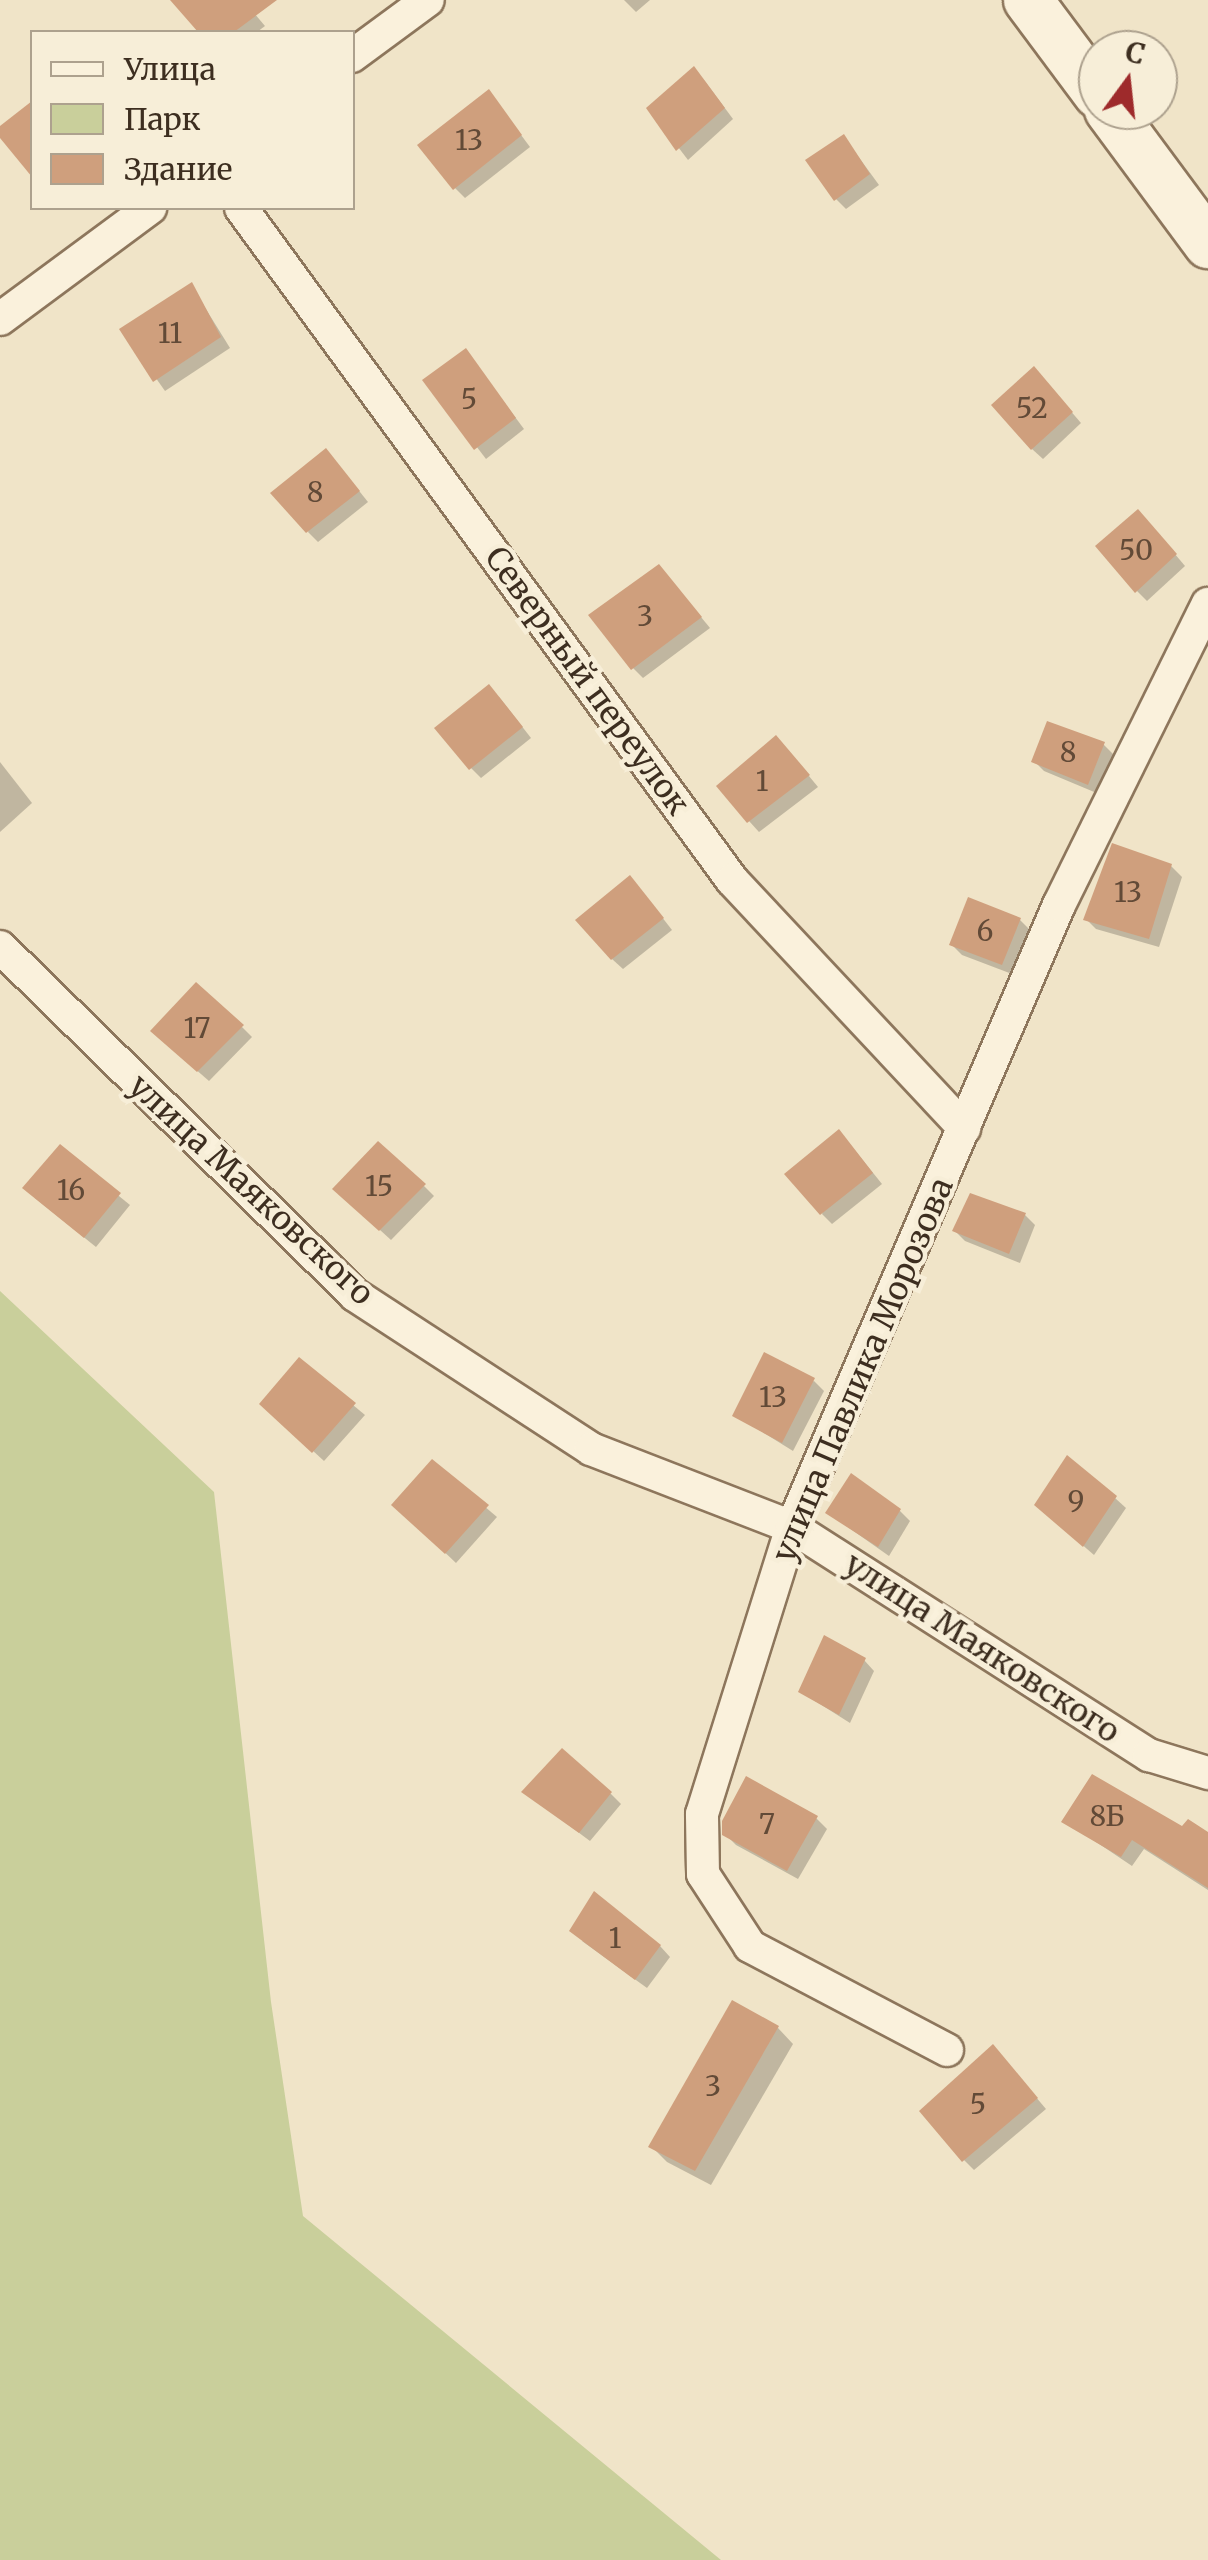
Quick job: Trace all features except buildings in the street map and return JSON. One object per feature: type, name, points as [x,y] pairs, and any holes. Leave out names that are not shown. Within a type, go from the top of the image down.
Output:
[{"type":"street","points":[[355,54],[428,0]]},
{"type":"street","points":[[1028,0],[1078,67]]},
{"type":"street","points":[[1125,130],[1208,244]]},
{"type":"street","points":[[0,319],[147,210]]},
{"type":"street","name":"Северный переулок","points":[[242,210],[732,880],[964,1128]]},
{"type":"street","name":"улица Павлика Морозова","points":[[946,2050],[750,1946],[703,1874],[702,1814],[792,1527],[1059,905],[1208,604]]},
{"type":"street","name":"улица Маяковского","points":[[0,946],[355,1295],[591,1449],[792,1527],[1150,1756],[1208,1773]]},
{"type":"green space","points":[[0,1291],[214,1492],[271,2002],[303,2216],[721,2560],[0,2560]]}]
